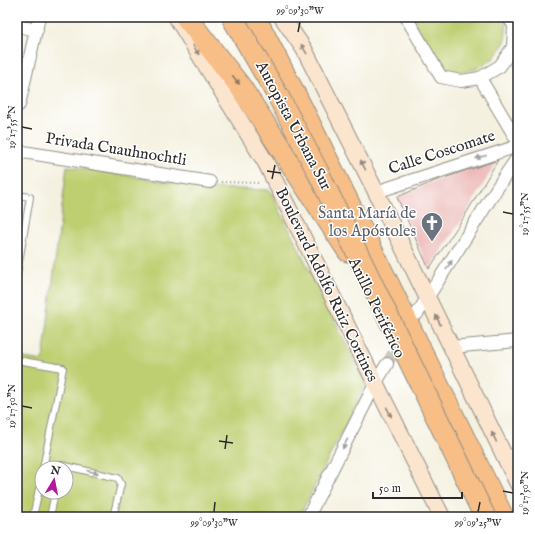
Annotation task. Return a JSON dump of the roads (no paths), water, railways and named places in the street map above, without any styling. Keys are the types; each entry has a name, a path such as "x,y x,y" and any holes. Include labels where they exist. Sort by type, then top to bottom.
{"highway":[{"path":"186,17 240,86 348,251"},
{"name":"Anillo Periférico","path":"223,17 231,27 281,106 348,251 478,517"},
{"name":"Autopista Urbana Sur","path":"232,17 278,96 318,172 485,517"},
{"name":"Autopista Urbana Sur","path":"245,17 254,30 328,172 498,517"},
{"name":"Anillo Periférico","path":"255,17 303,110 503,517"}],"main road":[{"name":"Boulevard Adolfo Ruiz Cortines","path":"176,17 266,163 442,517"},
{"path":"282,17 304,49 376,192 451,347 512,456 518,484"}],"street":[{"path":"19,105 39,17"},
{"path":"406,17 441,77 461,81 480,78 500,66 513,47 514,22"},
{"path":"17,26 37,30"},
{"path":"480,78 518,142"},
{"name":"Calle Coscomate","path":"376,192 518,146"},
{"name":"Privada Cuauhnochtli","path":"17,151 210,182"},
{"name":"Calle Coscomate","path":"417,314 518,157"},
{"path":"451,347 518,341"},
{"path":"308,517 387,364"}],"lane":[{"path":"17,195 30,197 17,274"},
{"path":"17,360 63,368 45,460"},
{"path":"74,468 118,478 120,484 113,517"},
{"path":"37,500 34,516 47,517"},
{"path":"50,517 53,500"}],"tunnel":[{"path":"387,364 402,339"}],"place":[{"name":"Santa María de los Apóstoles","path":"432,242"}]}
